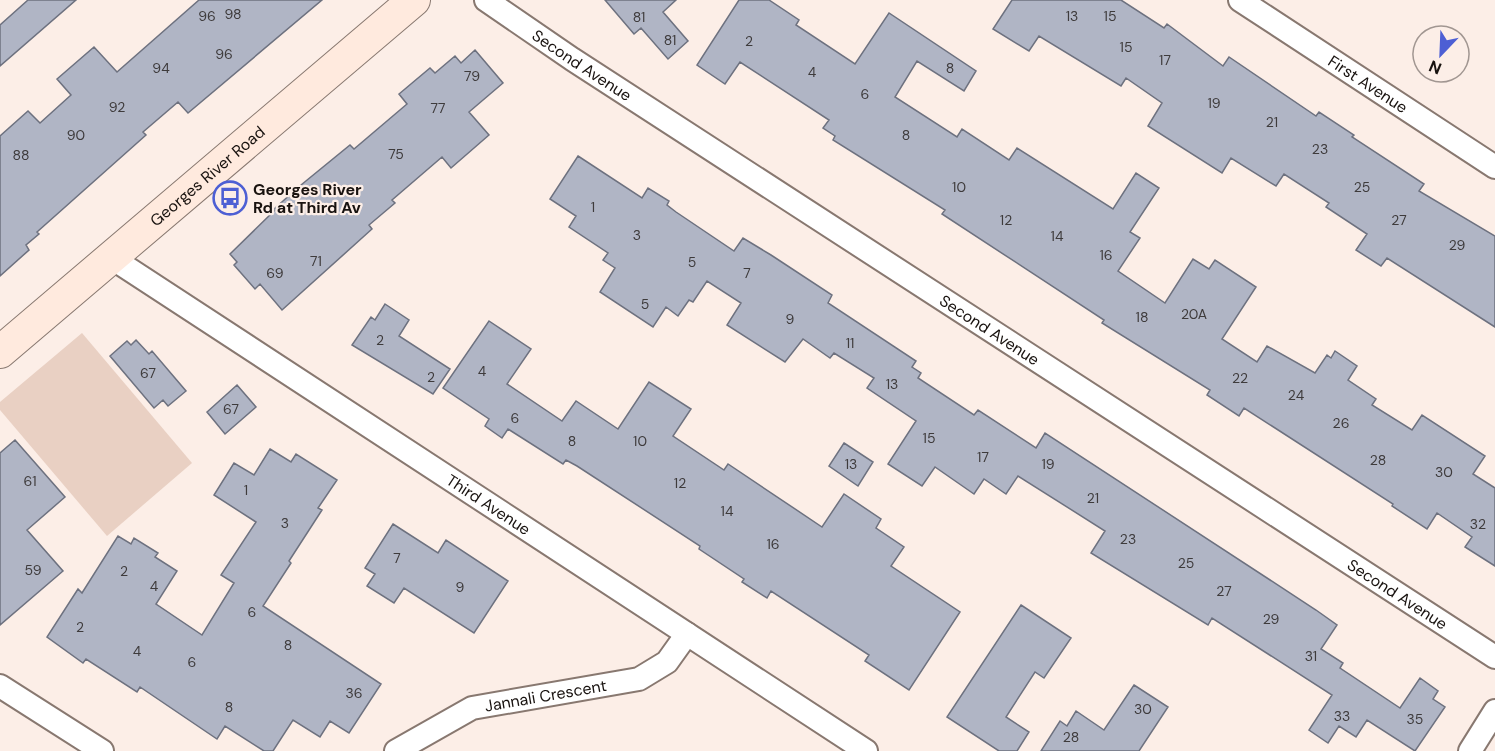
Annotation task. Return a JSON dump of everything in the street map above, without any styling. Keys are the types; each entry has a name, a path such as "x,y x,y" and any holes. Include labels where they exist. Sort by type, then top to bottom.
{"street":[{"name":"Georges River Road","path":"0,352 414,0"},
{"name":"Second Avenue","path":"486,0 572,59 1495,657"},
{"name":"First Avenue","path":"1240,0 1495,167"},
{"name":"Third Avenue","path":"112,258 866,751"},
{"name":"Jannali Crescent","path":"396,751 472,708 639,679 667,662 687,634"},
{"path":"0,686 102,751"},
{"path":"1470,751 1489,736 1495,711"}],"shaded area":[{"path":"82,333 192,463 107,536 0,410 0,402"}],"building":[{"path":"28,0 76,0 0,66 0,25"},
{"path":"199,0 322,0 188,113 178,102 143,132 146,135 37,232 39,234 26,245 29,250 0,276 0,136 28,111 40,123 71,95 57,79 94,47 117,72"},
{"path":"605,0 676,0 663,12 688,41 668,59 641,28 634,34"},
{"path":"739,0 769,0 799,20 796,25 855,64 889,13 976,71 964,91 917,61 895,97 957,137 962,129 1009,160 1017,148 1113,209 1136,173 1159,188 1130,232 1140,238 1118,271 1165,303 1193,259 1209,269 1215,260 1256,287 1222,339 1257,362 1267,346 1315,373 1327,355 1331,358 1335,351 1357,366 1348,380 1376,399 1372,405 1412,430 1422,415 1485,456 1473,474 1495,488 1495,566 1465,547 1472,537 1437,513 1427,529 1392,506 1393,504 1244,408 1239,416 1207,395 1210,390 1102,323 1104,320 942,214 945,210 833,140 835,136 823,128 829,120 740,62 725,84 697,65"},
{"path":"1012,0 1121,0 1164,28 1167,24 1223,66 1229,57 1316,116 1319,112 1354,135 1352,137 1424,184 1419,191 1495,236 1495,327 1387,258 1381,266 1356,250 1367,234 1326,207 1329,203 1284,174 1276,186 1231,158 1222,173 1148,126 1162,103 1126,78 1121,86 1039,36 1029,51 993,29"},
{"path":"475,50 503,83 469,112 489,135 451,168 442,157 392,200 395,203 369,225 372,229 282,310 260,284 255,289 234,265 237,262 230,254 301,185 350,145 354,149 407,104 399,94 430,68 435,73 455,56 461,63"},
{"path":"578,156 642,198 648,188 669,201 667,205 676,212 734,251 743,238 771,255 832,295 828,303 916,361 912,367 921,373 918,378 974,415 978,410 1036,448 1045,433 1316,610 1337,625 1321,649 1343,663 1340,668 1400,708 1420,678 1438,691 1433,699 1445,707 1415,751 1367,720 1356,737 1339,726 1328,743 1309,730 1332,695 1212,618 1208,625 1091,553 1105,531 1018,476 1006,494 984,479 974,494 935,467 922,486 888,464 916,421 867,388 874,378 834,353 830,358 803,339 785,362 727,325 741,303 707,281 693,302 689,300 678,316 666,307 653,327 600,292 615,268 603,260 608,253 569,227 576,216 550,199"},
{"path":"385,304 409,320 399,336 450,369 433,394 352,345 371,317 375,320"},
{"path":"489,321 531,349 507,384 562,421 576,401 618,429 649,382 691,409 673,436 724,470 728,464 822,527 844,494 881,519 876,528 904,547 891,566 960,612 909,690 865,661 869,655 771,591 767,598 742,582 744,579 699,549 700,546 577,466 566,460 563,464 508,429 502,438 485,426 489,419 443,388"},
{"path":"136,340 149,354 152,351 186,391 168,406 163,400 154,408 110,356 127,341 131,345"},
{"path":"237,385 256,407 225,434 207,412"},
{"path":"15,440 65,497 27,530 63,571 0,625 0,453"},
{"path":"844,443 873,462 858,486 829,466"},
{"path":"270,449 291,462 296,454 337,480 318,508 322,510 289,561 291,563 263,606 381,684 349,733 330,721 320,737 293,720 273,751 264,751 225,726 217,739 140,687 137,692 86,659 83,663 47,637 78,589 82,593 118,536 131,544 134,538 158,553 155,557 177,571 156,604 202,635 234,583 221,575 256,522 214,495 234,463 254,475"},
{"path":"393,524 438,553 446,540 508,581 474,633 404,588 394,603 367,586 375,574 365,568"},
{"path":"1021,605 1071,638 1044,678 1035,672 1006,717 1029,732 1017,751 999,751 947,717"},
{"path":"1134,685 1168,707 1139,751 1041,751 1060,721 1067,726 1076,711 1104,730"}],"place":[{"name":"Georges River Rd at Third Av","path":"230,198"}]}
